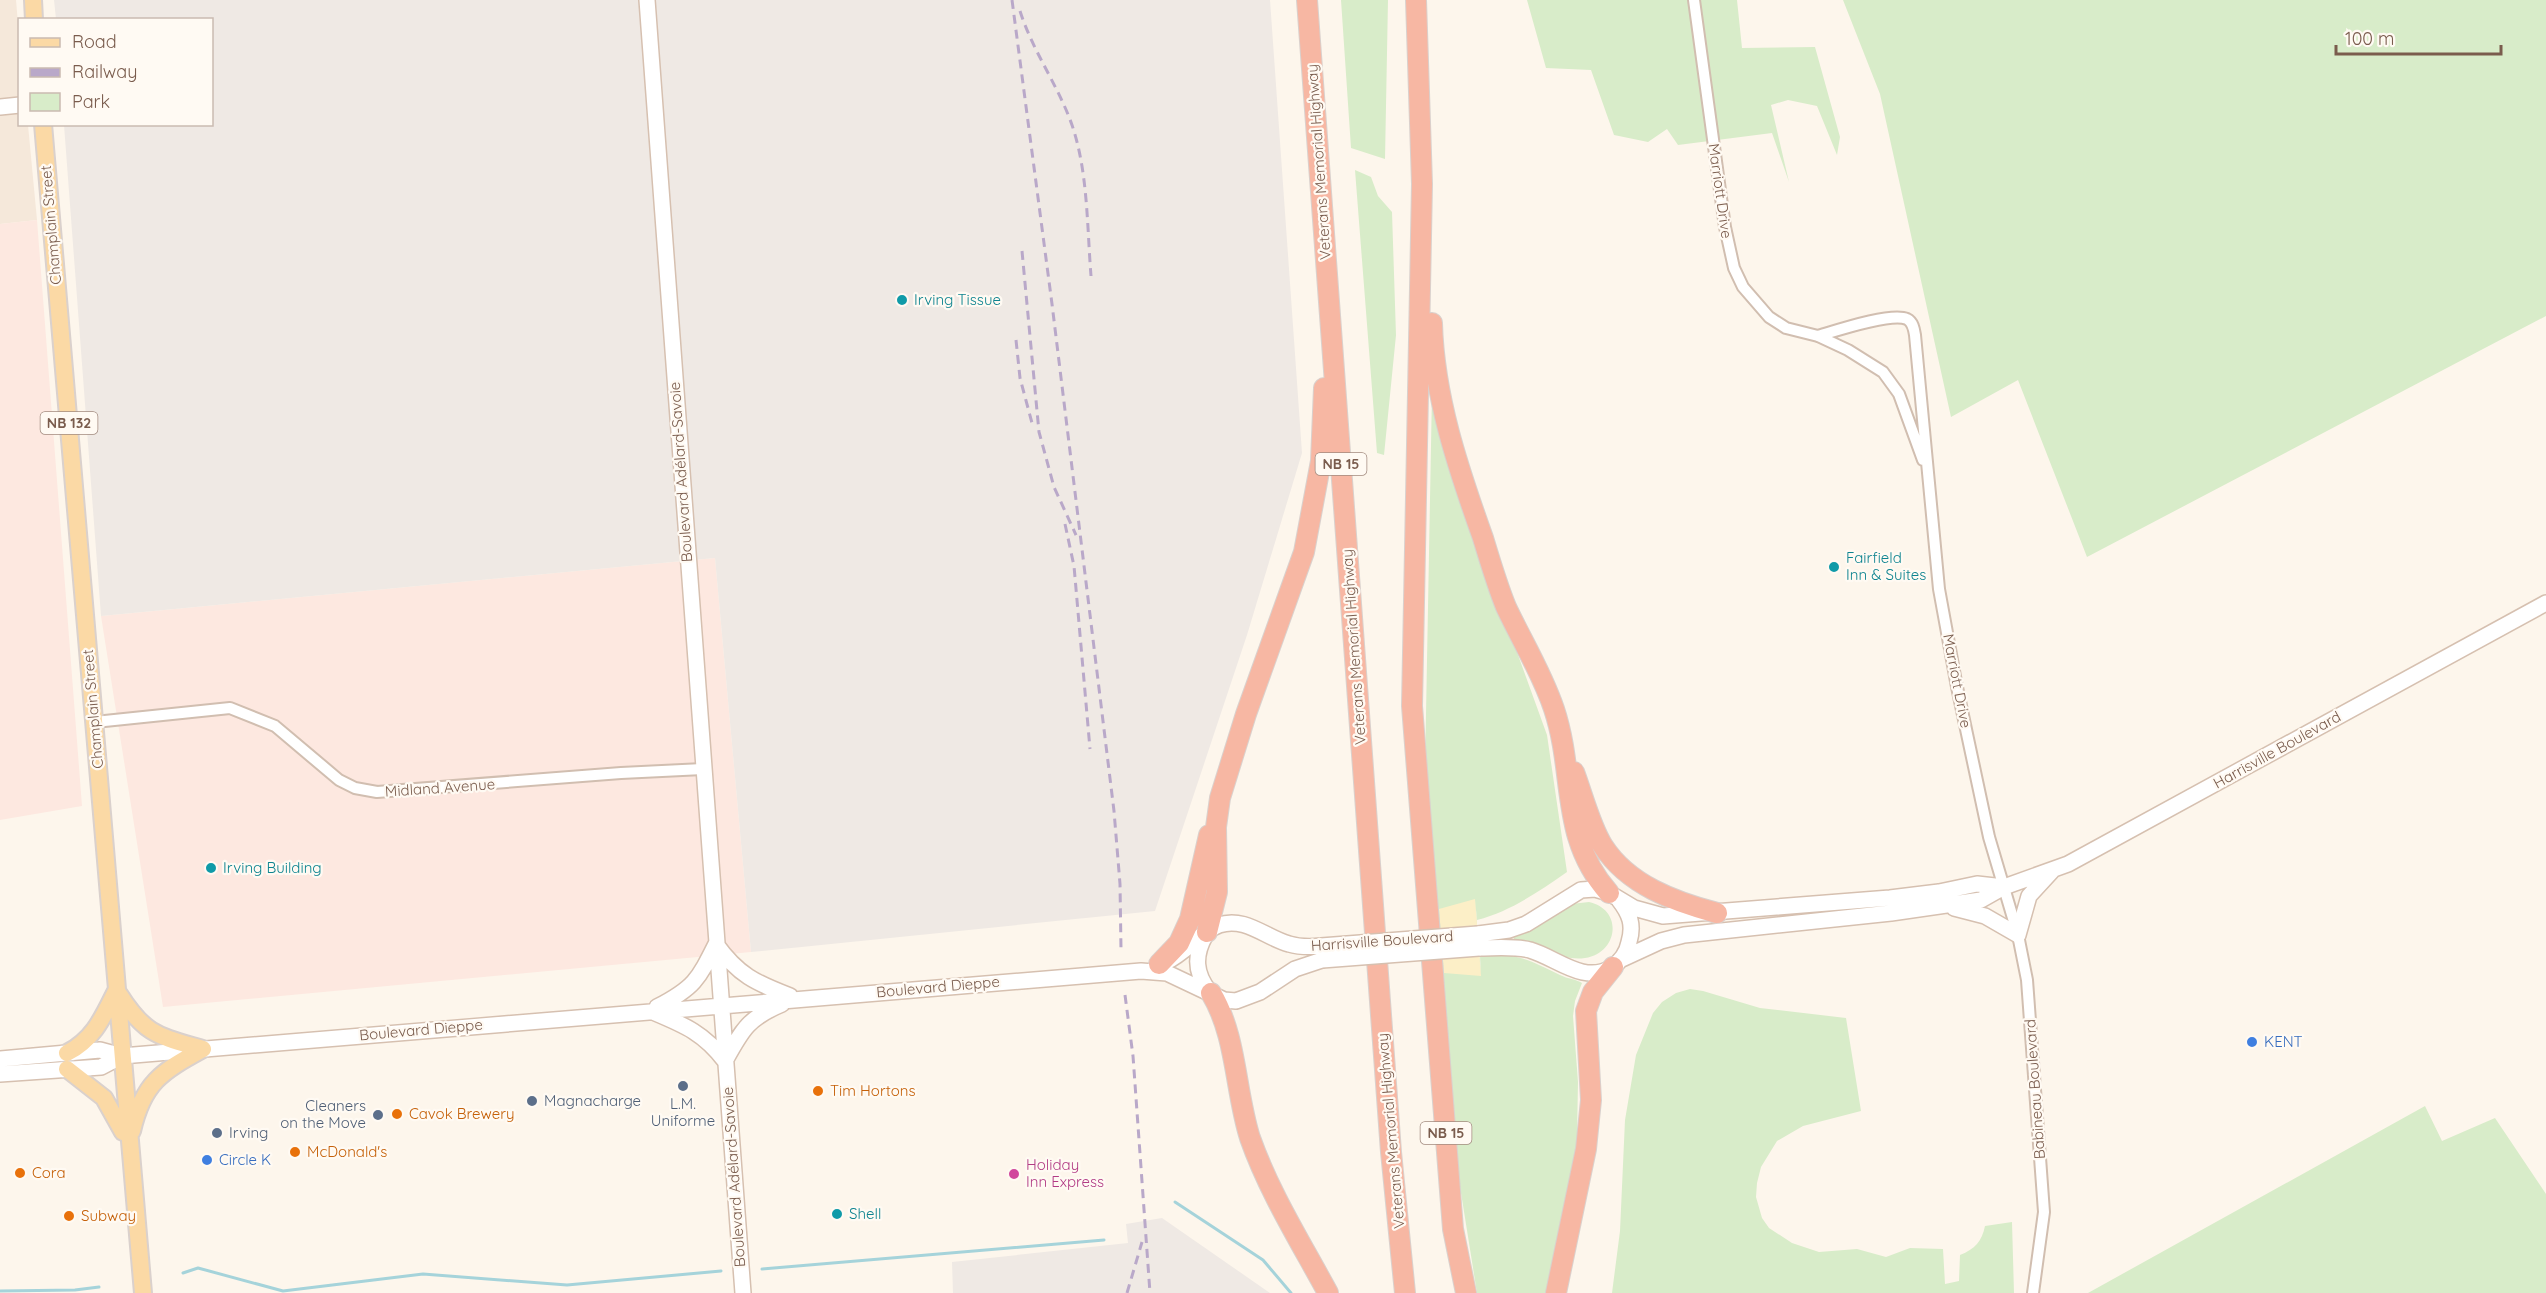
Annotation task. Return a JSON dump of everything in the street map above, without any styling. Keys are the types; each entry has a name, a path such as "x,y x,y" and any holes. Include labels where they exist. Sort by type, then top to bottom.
{"highway":[{"name":"Veterans Memorial Highway","path":"1307,0 1391,1152 1406,1293"},
{"name":"NB 15","path":"1416,0 1422,184 1412,706 1453,1229 1466,1293"},
{"path":"1150,967 1179,943 1190,919 1207,843 1246,714 1304,552 1318,481 1324,407 1319,161"},
{"path":"1422,184 1430,272 1432,334 1437,375 1453,453 1506,606 1537,665 1555,711 1562,741 1573,822 1579,845 1587,864 1614,896"},
{"path":"1562,741 1602,845 1621,868 1647,887 1689,906 1718,913"},
{"path":"1207,932 1217,892 1216,827 1220,798"},
{"path":"1556,1293 1587,1140 1591,1100 1586,1011 1593,992 1617,963"},
{"path":"1211,993 1223,1020 1251,1138 1287,1219 1328,1293"}],"main road":[{"path":"33,0 34,18"},
{"name":"Boulevard Adélard-Savoie","path":"646,0 716,944 728,1004 725,1060 743,1293"},
{"path":"0,107 18,105"},
{"name":"Champlain Street","path":"43,126 95,722 128,1144 143,1293"},
{"name":"Harrisville Boulevard","path":"1207,932 1231,923 1258,929 1288,944 1322,953 1479,941 1542,954 1577,972 1589,974 1601,972 1661,941 1684,935 1942,907 1981,900 2004,887 2068,864 2546,603"},
{"path":"1942,907 1966,910 1984,916 2018,935 2030,896 2054,869"},
{"name":"Harrisville Boulevard","path":"1479,941 1526,924 1581,890 1595,889 1650,914 1663,916 1939,892 1977,884 2004,887"},
{"path":"1614,896 1626,909 1632,923 1628,946 1617,963"},
{"path":"1150,967 1178,957 1207,932"},
{"path":"1207,932 1197,959 1198,972 1211,993"},
{"path":"650,1011 689,988 698,979 716,944 741,974 762,986 795,999"},
{"name":"Harrisville Boulevard","path":"1150,967 1224,1000 1247,998 1322,953"},
{"name":"Boulevard Dieppe","path":"0,1059 67,1061 101,1067 122,1056 1150,967"},
{"path":"128,1144 115,1114 104,1098 67,1061 94,1033 117,990 136,1019 146,1028 160,1036 203,1049"},
{"path":"650,1011 696,1031 709,1041 725,1060 749,1022 761,1013 795,999"},
{"path":"128,1144 139,1106 150,1085 170,1067 203,1049"},
{"name":"Boulevard Dieppe","path":"0,1074 67,1061"}],"street":[{"name":"Marriott Drive","path":"1694,0 1725,227 1734,268 1743,287 1769,317 1786,328 1818,336 1848,350 1883,372 1899,394 1928,471"},
{"name":"Marriott Drive","path":"1818,336 1886,318 1908,319 1913,325 1939,589 1989,837 2004,887"},
{"name":"Midland Avenue","path":"95,722 230,708 275,726 339,780 355,788 377,792 703,769"},
{"name":"Babineau Boulevard","path":"2004,887 2018,935 2027,980 2044,1212 2033,1293"}],"shaded area":[{"path":"0,0 16,0 18,126 28,126 37,220 0,224"},
{"path":"54,0 1270,0 1302,453 1247,635 1155,911 751,952 715,558 101,616 64,126 213,126 213,18 56,18"},
{"path":"37,220 82,806 0,820 0,224"},
{"path":"715,558 751,952 163,1007 101,616"},
{"path":"1162,1218 1270,1293 953,1293 952,1262 1128,1243 1126,1224"}],"green space":[{"path":"1341,0 1388,0 1385,159 1351,148"},
{"path":"1527,0 1737,0 1742,48 1815,47 1840,137 1837,155 1817,106 1788,100 1771,105 1789,182 1772,133 1678,145 1667,129 1648,142 1614,135 1591,70 1546,68"},
{"path":"1843,0 2546,0 2546,316 2087,557 2018,380 1951,417 1880,94"},
{"path":"1355,170 1371,177 1378,196 1392,212 1396,335 1384,455 1377,453"},
{"path":"1432,392 1506,622 1547,735 1567,872 1513,906 1477,920 1475,900 1481,976 1480,956 1504,955 1522,958 1582,983 1575,1001 1573,1016 1578,1082 1574,1170 1552,1293 1477,1293 1458,1174 1425,768"},
{"path":"1589,902 1600,906 1608,913 1612,922 1610,940 1596,954 1585,958 1567,957 1514,940 1514,935 1571,904"},
{"path":"1690,989 1760,1008 1846,1018 1861,1111 1803,1126 1777,1141 1761,1167 1757,1183 1756,1197 1762,1218 1769,1228 1792,1243 1819,1252 1857,1249 1886,1257 1910,1248 1943,1249 1945,1284 1959,1281 1960,1255 1977,1244 1985,1226 2012,1222 2014,1293 1612,1293 1620,1231 1625,1120 1636,1055 1653,1013 1662,1002 1676,993"},
{"path":"2425,1106 2442,1141 2495,1118 2546,1194 2546,1293 2088,1293"}],"sand":[{"path":"1475,899 1481,976 1444,973 1439,909"}],"waterway":[{"path":"1175,1202 1263,1260 1291,1293"},
{"path":"762,1269 1104,1240"},
{"path":"183,1273 198,1268 283,1291 423,1274 567,1285 721,1271"},
{"path":"0,1291 75,1290 99,1287"}],"railway":[{"path":"1012,0 1114,811 1120,884 1121,949"},
{"path":"1020,11 1025,26 1060,96 1077,143 1086,199 1091,276"},
{"path":"1022,251 1039,432 1054,487 1076,535"},
{"path":"1016,340 1020,378 1032,423"},
{"path":"1065,524 1074,566 1090,749"},
{"path":"1125,995 1133,1056 1150,1293"},
{"path":"1127,1293 1142,1242"}],"place":[{"name":"Irving Tissue","path":"902,300"},
{"name":"Fairfield Inn & Suites","path":"1834,567"},
{"name":"Irving Building","path":"211,868"},
{"name":"KENT","path":"2252,1042"},
{"name":"L.M. Uniforme","path":"683,1086"},
{"name":"Tim Hortons","path":"818,1091"},
{"name":"Magnacharge","path":"532,1101"},
{"name":"Cavok Brewery","path":"397,1114"},
{"name":"Cleaners on the Move","path":"378,1115"},
{"name":"Irving","path":"217,1133"},
{"name":"McDonald's","path":"295,1152"},
{"name":"Circle K","path":"207,1160"},
{"name":"Cora","path":"20,1173"},
{"name":"Holiday Inn Express","path":"1014,1174"},
{"name":"Shell","path":"837,1214"},
{"name":"Subway","path":"69,1216"}]}
